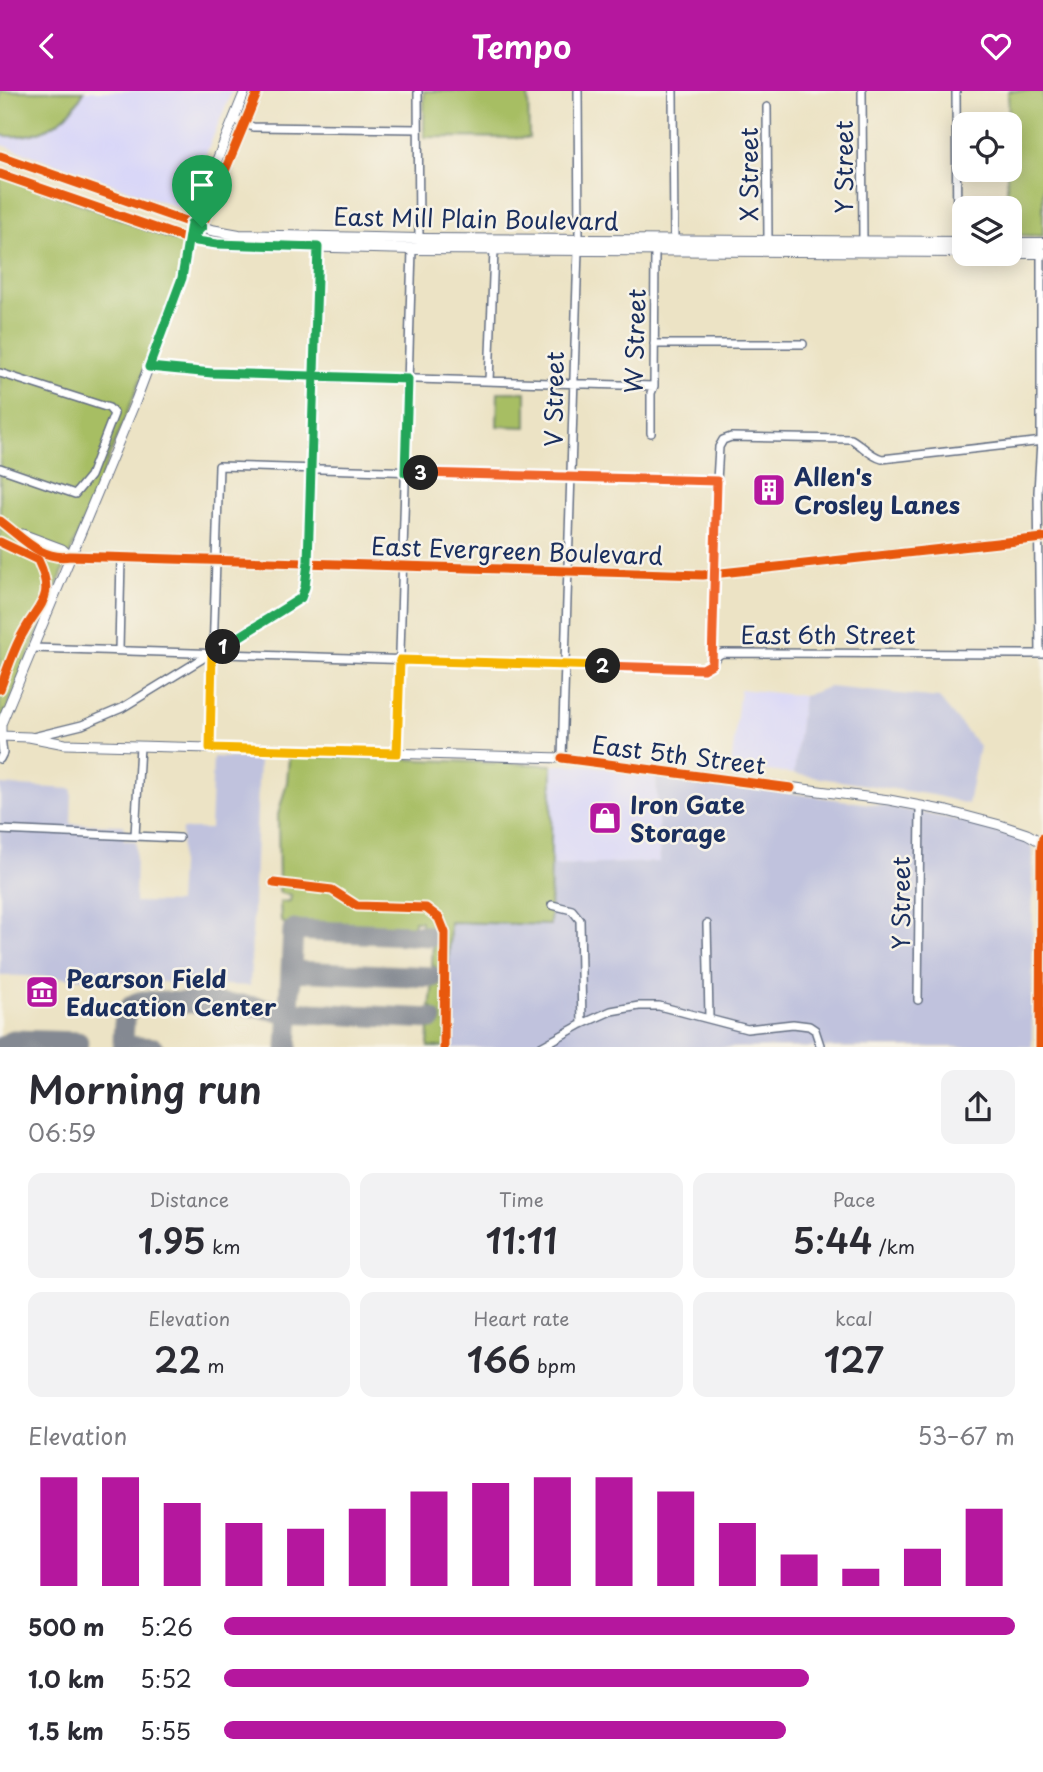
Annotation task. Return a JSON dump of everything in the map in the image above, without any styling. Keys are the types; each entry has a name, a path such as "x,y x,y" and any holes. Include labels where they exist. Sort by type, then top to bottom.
{"main road":[{"name":"East Mill Plain Boulevard","path":"0,156 197,225 239,235 578,245 655,251 952,252"},
{"name":"East Mill Plain Boulevard","path":"0,174 190,240 217,244 494,250 674,241 952,242"},
{"path":"1022,246 1042,250"},
{"path":"1022,252 1042,250"},
{"path":"1040,1047 1042,841"}],"street":[{"path":"197,225 245,91"},
{"path":"0,759 3,753 0,725 149,367 182,278 190,240 258,91"},
{"path":"418,91 419,239"},
{"name":"V Street","path":"562,758 578,245 578,91"},
{"path":"673,91 674,241"},
{"name":"Y Street","path":"862,91 863,242"},
{"path":"956,91 959,196"},
{"name":"X Street","path":"767,107 768,241"},
{"path":"233,119 253,127 418,129"},
{"path":"29,737 82,725 122,708 301,598 308,562 318,247"},
{"path":"397,753 412,249"},
{"path":"489,381 494,250"},
{"path":"1041,654 1042,250"},
{"name":"W Street","path":"651,433 655,251"},
{"path":"654,344 803,344"},
{"path":"149,367 212,373 654,386"},
{"path":"0,373 113,410 113,419 90,476 75,493 0,468"},
{"path":"712,664 717,481 719,447 723,440 731,437 851,439 862,444 874,457 882,459 1042,441"},
{"path":"210,748 219,466 717,481"},
{"name":"East Evergreen Boulevard","path":"0,521 35,549 58,558 70,556 308,562 687,575 1041,538"},
{"path":"119,650 121,558"},
{"name":"East 6th Street","path":"33,648 703,669 712,664 716,655 723,653 1041,654"},
{"name":"East 5th Street","path":"0,737 29,737 62,744 562,758 845,794 1000,825 1042,841"},
{"path":"135,836 140,746"},
{"name":"Y Street","path":"918,1000 920,807"},
{"path":"0,830 179,838"},
{"path":"552,905 572,910 580,920 582,1024"},
{"path":"707,924 709,1017"},
{"path":"541,1047 611,1011 639,1006 659,1006 747,1029 809,1025 815,1030 821,1045"}],"shaded area":[{"path":"0,91 232,91 183,209 0,144"},
{"path":"829,687 939,698 979,746 968,804 933,795 794,774 803,696"},
{"name":"Iron Gate Storage","path":"740,689 803,696 794,774 731,767"},
{"path":"213,757 259,759 250,986 0,975 0,785 72,789 71,824 124,825 124,840 136,841 135,902 178,903 182,829 210,829"},
{"name":"Iron Gate Storage","path":"552,765 587,765 656,775 660,862 551,866"},
{"path":"656,775 885,806 968,822 1027,842 1033,849 1032,1047 446,1047 449,922 550,925 551,866 660,862"}],"green space":[{"path":"0,91 84,91 60,121 38,132 13,136 0,135"},
{"path":"424,91 528,91 529,138 424,137"},
{"path":"1008,91 1043,91 1043,236 1022,235 1022,196 1007,196 1007,182 1022,182 1022,112 1009,112"},
{"path":"0,174 183,242 188,254 182,278 0,726"},
{"path":"498,392 526,392 526,427 497,426"},
{"path":"294,755 552,765 550,925 450,922 446,1047 428,1047 429,1029 432,1028 433,1008 430,1007 435,967 432,965 433,933 421,931 421,921 414,921 413,931 288,926 281,921 280,902 290,901 291,895 280,893 279,889 278,815 287,782 289,758"}],"taxiway":[{"path":"287,1047 293,930 432,936"},
{"path":"291,971 433,977"},
{"path":"123,1047 127,1013 130,1007 143,1001 432,1019"},
{"path":"2,1047 13,1040 78,1042 77,1047"},
{"path":"123,1046 138,1047"}],"cycle path":[{"path":"195,235 205,219 258,91"},
{"path":"0,156 202,227"},
{"path":"0,174 190,240"},
{"path":"0,521 32,546 60,557 703,575 1043,538"},
{"path":"0,542 38,560 46,583 44,599 16,646 0,689"},
{"path":"562,758 791,788"},
{"path":"1040,1047 1043,838"},
{"path":"274,883 332,890 357,906 426,908 439,918 445,933 444,1047"}],"place":[{"name":"Allen's Crosley Lanes","path":"769,490"},
{"name":"Iron Gate Storage","path":"605,818"},
{"name":"Pearson Field Education Center","path":"42,992"}],"route":[{"path":"202,227 190,240 217,244 318,247 315,376 312,459 305,587 301,598 212,654 210,748 397,753 400,660 703,669 710,667 717,481 405,473 408,379 315,376 212,373 149,367 182,278 191,223 202,227"}]}
